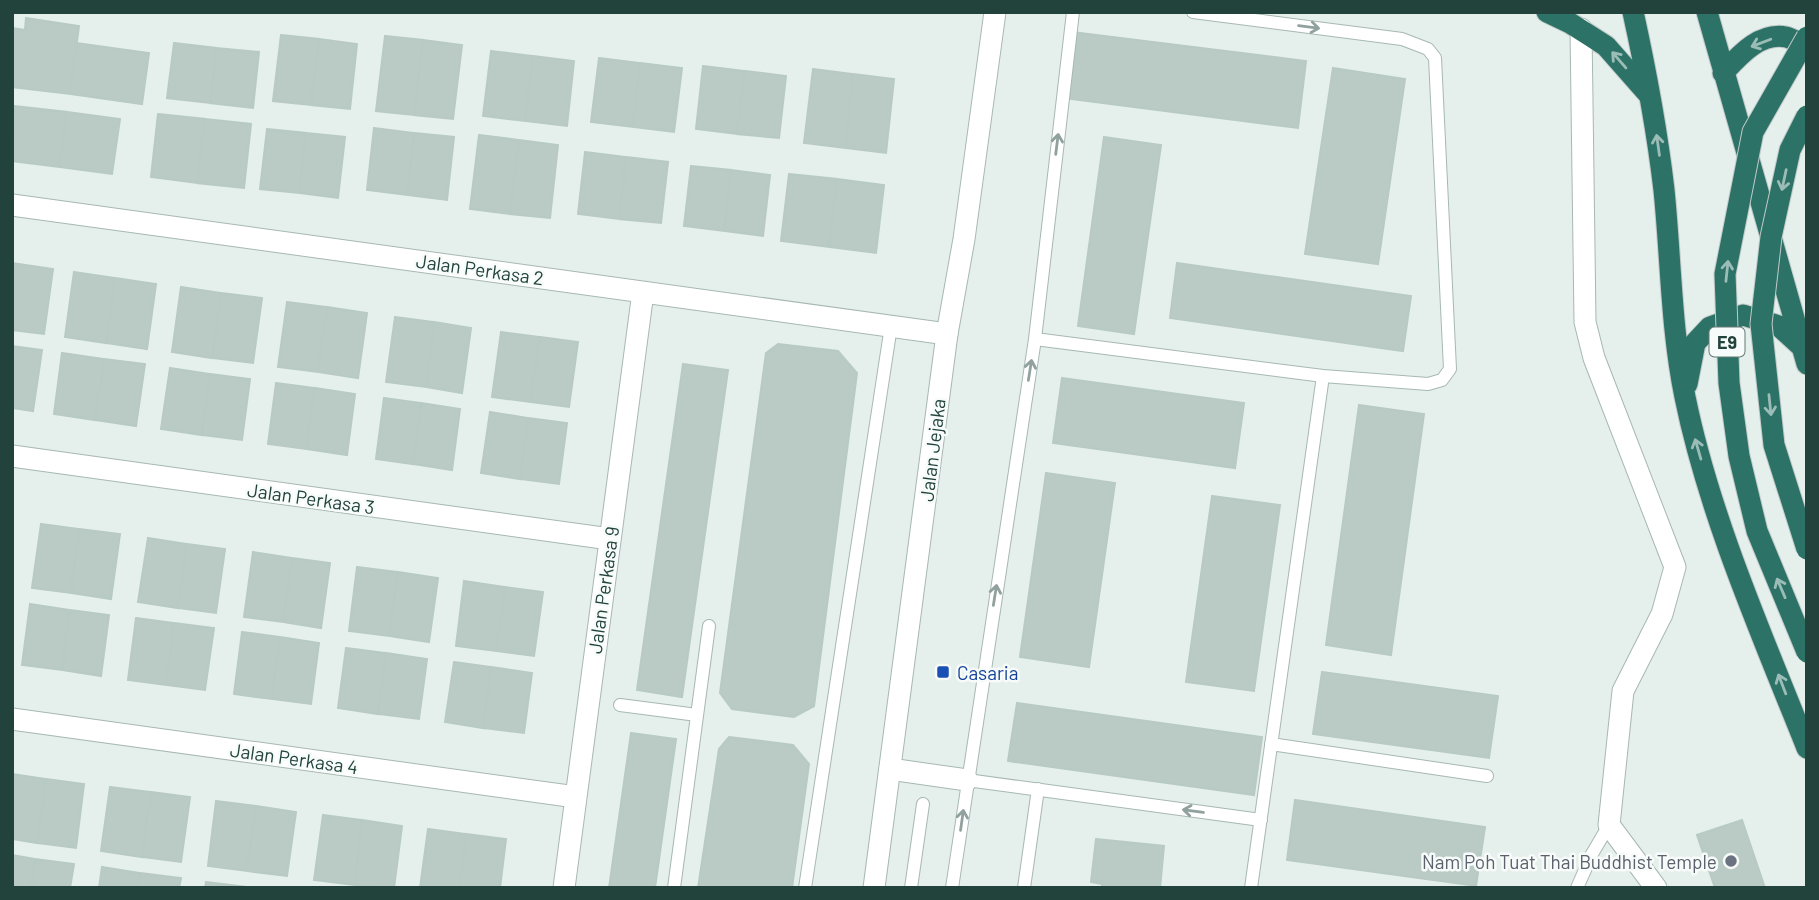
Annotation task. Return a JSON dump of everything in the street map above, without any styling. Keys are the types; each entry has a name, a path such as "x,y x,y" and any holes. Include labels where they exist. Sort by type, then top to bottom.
{"highway":[{"path":"1546,12 1581,29 1606,46 1651,98"},
{"path":"1633,12 1651,98 1664,192 1677,349 1685,396 1697,446 1726,537 1807,748"},
{"path":"1707,12 1804,356"},
{"path":"1723,73 1744,51 1762,40 1784,37 1807,47"},
{"name":"E9","path":"1807,37 1753,132 1725,274 1729,383 1739,456 1757,531 1807,652"},
{"name":"E9","path":"1807,116 1790,150 1771,237 1761,324 1774,445 1807,548"},
{"path":"1685,396 1695,343 1710,327 1743,315 1779,326 1804,356"}],"street":[{"name":"Jalan Jejaka","path":"874,888 947,334 964,239 995,12"},
{"path":"1581,29 1586,322 1594,358 1675,568 1662,614 1623,691 1609,825 1656,888"},
{"name":"Jalan Perkasa 2","path":"12,205 947,334"},
{"name":"Jalan Perkasa 9","path":"564,888 643,292"},
{"name":"Jalan Perkasa 3","path":"12,456 610,539"},
{"name":"Jalan Perkasa 4","path":"12,719 576,797"},
{"path":"890,769 967,780"}],"lane":[{"path":"953,888 967,780 1035,339 1073,12"},
{"path":"1035,339 1323,376 1428,384 1441,380 1450,369 1434,58 1428,49 1402,39 1193,12"},
{"path":"805,888 891,326"},
{"path":"1251,888 1323,376"},
{"path":"674,888 709,626"},
{"path":"620,705 697,715"},
{"path":"1271,744 1487,776"},
{"path":"967,780 1261,820"},
{"path":"1024,888 1038,789"},
{"path":"911,888 923,804"},
{"path":"1577,888 1609,825"}],"building":[{"path":"26,18 79,26 70,94 12,87 12,28 25,30"},
{"path":"1072,32 1306,61 1298,128 1063,98"},
{"path":"281,35 319,39 311,105 273,101"},
{"path":"385,36 423,40 414,115 376,111"},
{"path":"319,39 357,44 350,109 311,105"},
{"path":"423,40 462,45 453,119 414,115"},
{"path":"76,43 149,53 142,104 70,94"},
{"path":"174,43 216,48 210,103 167,98"},
{"path":"216,48 259,52 253,108 210,103"},
{"path":"491,51 533,56 525,121 483,116"},
{"path":"533,56 574,61 567,126 525,121"},
{"path":"599,58 640,63 633,127 591,122"},
{"path":"640,63 682,68 674,132 633,127"},
{"path":"703,66 745,71 737,134 696,129"},
{"path":"1333,68 1405,79 1378,264 1305,254"},
{"path":"813,69 853,74 845,148 804,143"},
{"path":"745,71 786,76 779,138 737,134"},
{"path":"853,74 894,79 886,153 845,148"},
{"path":"14,106 67,112 59,167 12,161"},
{"path":"67,112 120,119 112,174 59,167"},
{"path":"158,114 205,119 197,183 151,177"},
{"path":"205,119 251,124 244,188 197,183"},
{"path":"374,128 414,133 407,195 367,190"},
{"path":"267,129 306,133 299,193 260,189"},
{"path":"306,133 345,137 338,198 299,193"},
{"path":"414,133 454,137 447,200 407,195"},
{"path":"479,135 519,140 510,214 470,209"},
{"path":"1104,137 1161,145 1134,334 1078,326"},
{"path":"519,140 558,145 550,218 510,214"},
{"path":"585,152 626,157 619,219 578,214"},
{"path":"626,157 668,162 661,223 619,219"},
{"path":"691,166 731,170 724,231 684,226"},
{"path":"731,170 770,175 763,236 724,231"},
{"path":"789,174 837,179 829,247 781,241"},
{"path":"837,179 884,185 876,253 829,247"},
{"path":"12,263 53,269 44,334 12,330"},
{"path":"1177,263 1411,296 1403,351 1170,318"},
{"path":"74,272 115,278 106,343 65,337"},
{"path":"115,278 156,284 147,349 106,343"},
{"path":"181,287 221,293 212,358 172,352"},
{"path":"221,293 262,298 253,363 212,358"},
{"path":"287,302 327,307 318,372 278,367"},
{"path":"327,307 367,313 358,378 318,372"},
{"path":"395,317 434,322 426,387 386,382"},
{"path":"434,322 471,328 462,393 426,387"},
{"path":"501,332 540,337 530,402 492,397"},
{"path":"540,337 578,342 569,407 530,402"},
{"path":"778,344 838,351 857,373 814,706 794,717 732,709 720,693 766,353"},
{"path":"12,346 42,350 33,411 12,408"},
{"path":"62,353 104,359 95,420 54,414"},
{"path":"104,359 145,364 136,426 95,420"},
{"path":"683,364 728,370 682,697 637,690"},
{"path":"170,368 210,374 202,435 161,429"},
{"path":"210,374 250,379 242,440 202,435"},
{"path":"1062,378 1244,403 1235,468 1053,443"},
{"path":"276,383 315,388 306,449 268,444"},
{"path":"315,388 355,394 347,455 306,449"},
{"path":"384,398 421,403 413,464 376,459"},
{"path":"421,403 460,409 452,470 413,464"},
{"path":"1359,405 1424,414 1391,655 1326,645"},
{"path":"490,412 528,418 520,479 481,473"},
{"path":"528,418 567,423 559,484 520,479"},
{"path":"1046,473 1115,483 1089,667 1020,657"},
{"path":"1212,496 1280,505 1254,691 1186,682"},
{"path":"41,524 79,529 71,593 32,588"},
{"path":"79,529 120,534 111,599 71,593"},
{"path":"148,538 187,544 178,608 138,602"},
{"path":"187,544 225,549 216,613 178,608"},
{"path":"253,552 292,558 283,622 244,617"},
{"path":"292,558 330,563 321,628 283,622"},
{"path":"357,567 398,572 389,636 349,631"},
{"path":"398,572 438,578 429,642 389,636"},
{"path":"464,581 505,587 496,651 456,646"},
{"path":"505,587 543,592 534,656 496,651"},
{"path":"30,604 70,610 62,670 22,665"},
{"path":"70,610 109,615 101,676 62,670"},
{"path":"136,618 174,623 166,685 128,680"},
{"path":"174,623 214,628 205,690 166,685"},
{"path":"242,632 280,637 272,699 234,694"},
{"path":"280,637 319,643 311,704 272,699"},
{"path":"346,648 386,653 378,714 338,708"},
{"path":"386,653 427,659 419,719 378,714"},
{"path":"454,662 491,667 483,728 445,722"},
{"path":"491,667 532,673 524,733 483,728"},
{"path":"1322,672 1498,696 1489,758 1313,734"},
{"path":"1017,703 1262,737 1254,795 1008,761"},
{"path":"631,733 676,739 655,888 609,888"},
{"path":"729,737 793,745 809,764 792,888 698,888 719,749"},
{"path":"12,774 46,779 37,843 12,839"},
{"path":"46,779 84,784 76,848 37,843"},
{"path":"110,787 151,792 142,857 101,851"},
{"path":"151,792 190,797 181,862 142,857"},
{"path":"1295,800 1485,827 1476,886 1287,860"},
{"path":"216,801 256,806 247,871 208,866"},
{"path":"256,806 296,812 287,876 247,871"},
{"path":"323,815 362,820 354,885 314,880"},
{"path":"362,820 402,826 394,888 354,885"},
{"name":"Nam Poh Tuat Thai Buddhist Temple","path":"1742,820 1765,888 1715,888 1697,835"},
{"path":"428,829 466,834 459,888 420,888"},
{"path":"466,834 506,839 500,888 459,888"},
{"path":"1096,839 1164,846 1160,888 1102,888 1102,884 1091,882"},
{"path":"12,855 35,859 31,888 12,888"},
{"path":"35,859 74,864 70,888 31,888"},
{"path":"102,867 140,873 138,888 99,888"},
{"path":"140,873 181,878 179,888 138,888"},
{"path":"206,882 246,887 246,888 205,888"}],"place":[{"name":"Casaria","path":"943,672"},
{"name":"Nam Poh Tuat Thai Buddhist Temple","path":"1731,861"}]}
